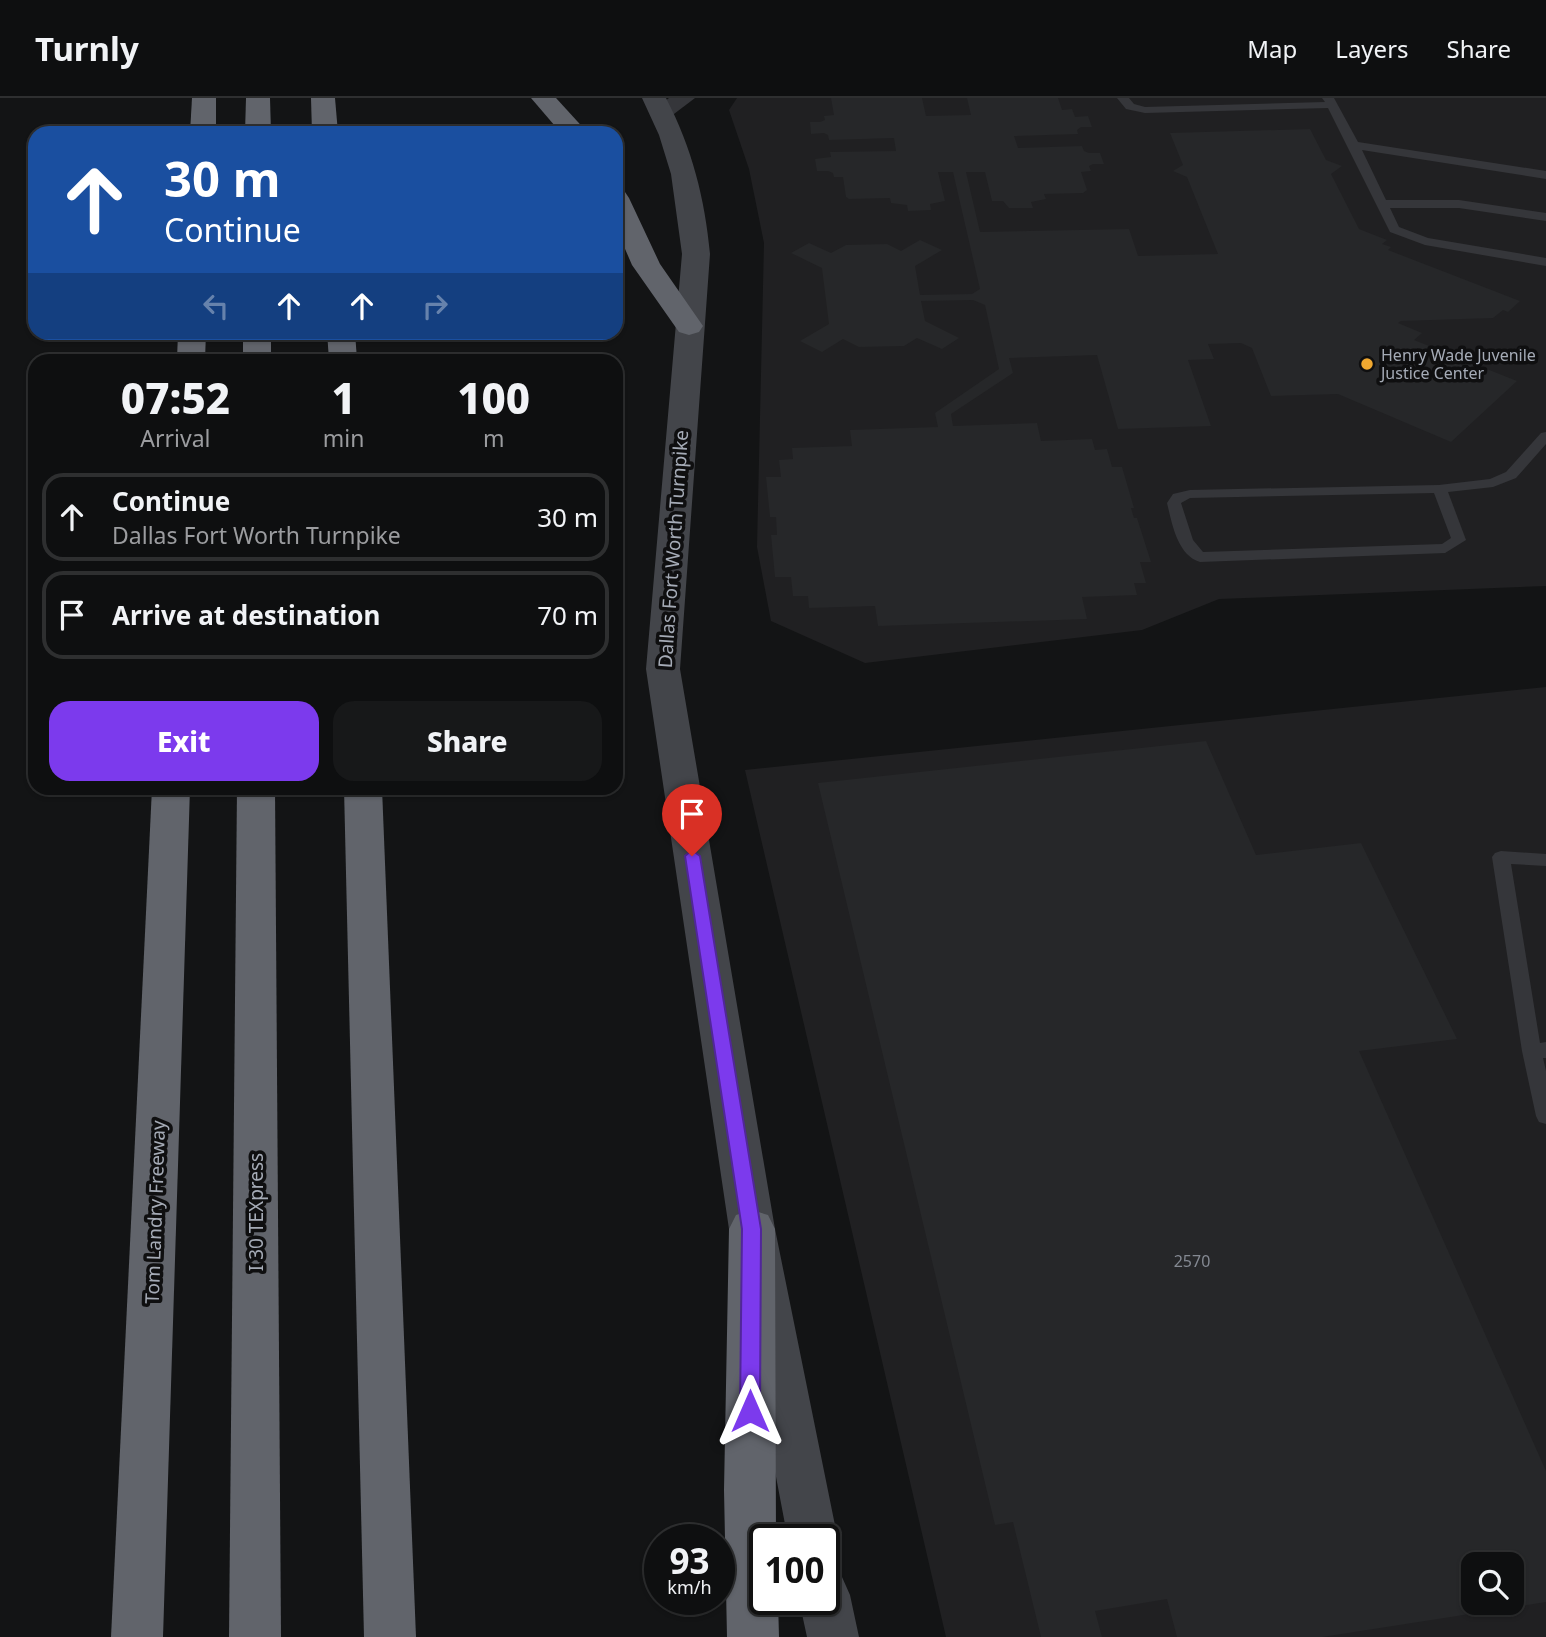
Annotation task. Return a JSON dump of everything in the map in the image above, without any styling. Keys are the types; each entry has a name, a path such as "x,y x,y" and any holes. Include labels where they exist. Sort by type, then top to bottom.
{"highway":[{"path":"203,126 204,98"},
{"path":"258,98 258,126"},
{"path":"323,98 325,126"},
{"path":"543,98 569,126"},
{"path":"623,214 646,265 689,326"},
{"name":"Tom Landry Freeway","path":"137,1637 172,795"},
{"name":"I 30 TEXpress","path":"255,1637 256,795"},
{"path":"363,795 390,1637"},
{"path":"752,1229 749,1490 753,1637"}],"main road":[{"name":"Dallas Fort Worth Turnpike","path":"666,103 693,214 696,254 663,669 752,1229 810,1524"},
{"path":"828,1615 832,1637"}],"lane":[{"path":"1123,98 1130,107 1144,110 1330,102 1394,229 1425,241 1546,262"},
{"path":"1354,145 1546,175"},
{"path":"1382,204 1460,204 1546,216"},
{"path":"1440,489 1460,540 1445,548 1200,557 1192,552 1183,538 1174,503 1178,497 1190,494 1440,489 1493,483 1511,475 1546,436"},
{"path":"1546,860 1502,857 1539,1051 1546,1116"}],"shaded area":[{"path":"737,98 1546,98 1546,586 1219,599 1142,630 865,663 771,621 757,547 764,243 749,169 729,110"},
{"path":"1546,687 1546,1637 946,1637 745,770"}],"building":[{"name":"Henry Wade Juvenile Justice Center","path":"831,98 922,98 926,116 971,115 967,98 1058,98 1062,110 1072,109 1075,117 1088,116 1092,127 1081,127 1077,130 1078,134 1014,136 1018,148 1082,146 1084,151 1089,153 1100,153 1104,164 1093,164 1089,166 1091,171 1081,172 1087,190 1083,193 1044,194 1046,199 1031,202 1033,208 1009,208 1003,201 992,201 985,172 966,172 980,232 1129,229 1138,256 1218,254 1187,177 1173,171 1183,165 1170,133 1310,129 1326,160 1342,166 1331,174 1359,229 1387,240 1382,244 1391,247 1388,250 1520,301 1508,312 1503,310 1493,318 1398,323 1422,333 1414,340 1517,381 1451,442 1338,394 1271,396 1252,348 1241,343 1208,344 1214,359 1188,360 1211,426 1118,429 1097,355 1009,358 1013,373 951,414 953,426 1037,423 1041,441 1092,439 1095,450 1107,449 1112,467 1122,467 1134,508 1131,508 1134,518 1137,518 1151,562 1140,562 1146,583 1134,583 1137,595 1082,597 1087,619 878,626 875,606 809,608 808,596 793,596 791,577 775,577 771,535 777,535 776,517 770,517 766,477 781,477 779,460 793,459 792,448 852,446 850,430 938,427 935,413 999,369 985,305 973,300 921,301 925,321 959,338 942,349 917,338 904,346 859,347 843,339 822,352 800,341 829,324 822,268 791,253 809,243 831,253 846,245 887,244 901,251 920,240 942,250 915,266 920,295 972,294 980,289 953,172 938,172 945,201 930,204 931,210 908,211 907,205 891,203 890,198 849,199 846,197 843,177 834,177 833,173 828,171 817,171 815,159 831,157 830,152 896,151 894,138 829,140 824,133 811,134 810,122 820,122 825,120 824,116 834,115"},
{"path":"1206,741 1256,855 1361,843 1457,1039 1359,1051 1546,1471 1546,1602 1524,1605 1524,1552 1461,1552 1463,1615 1322,1637 1177,1637 1167,1599 1095,1611 1102,1637 1041,1637 1013,1522 995,1525 818,783"}],"place":[{"name":"Henry Wade Juvenile Justice Center","path":"1367,364"}],"route":[{"path":"692,856 752,1229 750,1411"}]}
